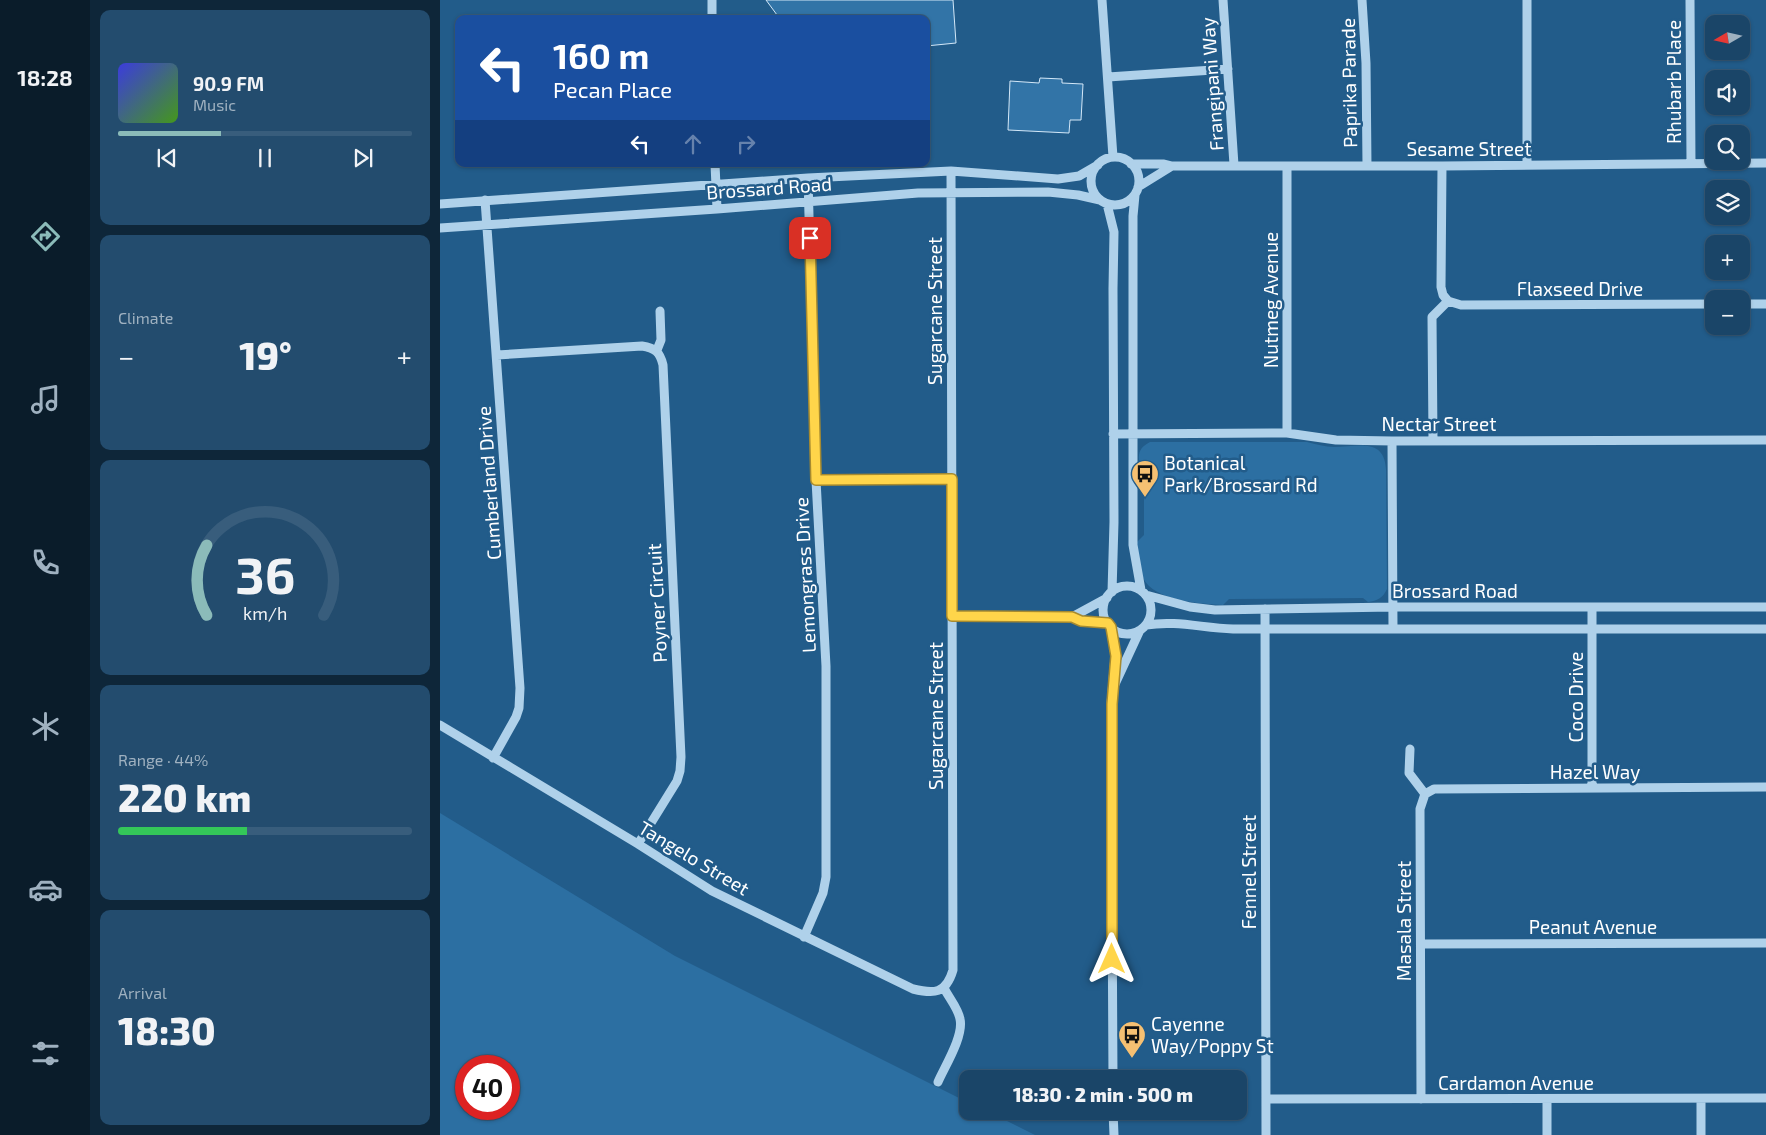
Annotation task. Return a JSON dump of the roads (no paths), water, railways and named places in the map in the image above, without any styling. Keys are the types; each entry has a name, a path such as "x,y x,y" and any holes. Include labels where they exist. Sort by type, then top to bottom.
{"street":[{"path":"712,0 712,15"},
{"path":"1102,0 1113,157"},
{"name":"Frangipani Way","path":"1223,0 1234,165"},
{"name":"Paprika Parade","path":"1362,0 1366,63 1366,166"},
{"path":"1527,0 1527,166"},
{"name":"Rhubarb Place","path":"1690,0 1691,163"},
{"path":"1108,77 1228,69"},
{"path":"1113,688 1151,610 1150,602 1143,592 1133,545 1136,191 1139,180 1137,172 1131,164 1126,160 1113,157 1104,160 1098,165 1093,171 1091,179 1092,187 1103,202 1114,232 1114,531 1109,595 1104,611 1115,647 1113,688 1112,734 1113,1070"},
{"name":"Sesame Street","path":"1131,164 1164,164 1172,166 1527,166 1766,163"},
{"name":"Brossard Road","path":"440,204 808,178 951,171 1000,173 1058,179 1079,176 1098,165"},
{"path":"1103,202 1114,205 1122,204 1136,191 1172,166"},
{"name":"Nutmeg Avenue","path":"1287,166 1287,433"},
{"path":"1433,440 1432,317 1448,301 1443,296 1441,287 1442,166"},
{"path":"715,167 717,209"},
{"name":"Sugarcane Street","path":"944,988 949,982 953,970 951,171"},
{"name":"Lemongrass Drive","path":"804,937 823,893 826,877 826,666 816,480 808,178"},
{"name":"Brossard Road","path":"440,228 809,201 952,193 1048,192 1078,195 1103,202"},
{"name":"Cumberland Drive","path":"485,200 520,688 519,708 516,717 493,758"},
{"name":"Flaxseed Drive","path":"1448,301 1461,305 1705,304"},
{"path":"1750,304 1766,304"},
{"name":"Poyner Circuit","path":"638,844 677,781 681,757 663,365 657,350 661,340 660,311"},
{"path":"497,355 632,346 642,346 657,350"},
{"name":"Nectar Street","path":"1113,434 1287,433 1336,440 1392,441 1766,440"},
{"path":"1392,441 1393,629"},
{"path":"816,480 952,479"},
{"path":"1072,617 1118,588 1133,586 1143,592"},
{"name":"Brossard Road","path":"1143,592 1190,607 1215,610 1393,607 1766,607"},
{"name":"Coco Drive","path":"1592,607 1592,788"},
{"name":"Fennel Street","path":"1265,609 1266,1135"},
{"path":"952,616 1072,617 1081,621 1109,625 1117,632 1125,634 1133,633 1143,628"},
{"name":"Brossard Road","path":"1143,628 1169,622 1214,628 1265,629 1766,629"},
{"name":"Tangelo Street","path":"440,725 638,844 712,891 913,989 935,991 944,988"},
{"path":"1410,749 1410,773 1425,794"},
{"name":"Hazel Way","path":"1425,794 1434,789 1766,788"},
{"name":"Masala Street","path":"1420,1099 1420,809 1425,794"},
{"name":"Peanut Avenue","path":"1421,944 1766,943"},
{"path":"938,1082 960,1029 958,1012 944,988"},
{"path":"1701,1098 1701,1135"},
{"name":"Cardamon Avenue","path":"1266,1099 1548,1100 1766,1098"},
{"path":"1547,1135 1548,1100"},
{"path":"1113,1120 1114,1135"}],"place":[{"name":"Botanical Park/Brossard Rd","path":"1145,498"},
{"name":"Cayenne Way/Poppy St","path":"1132,1059"}]}
